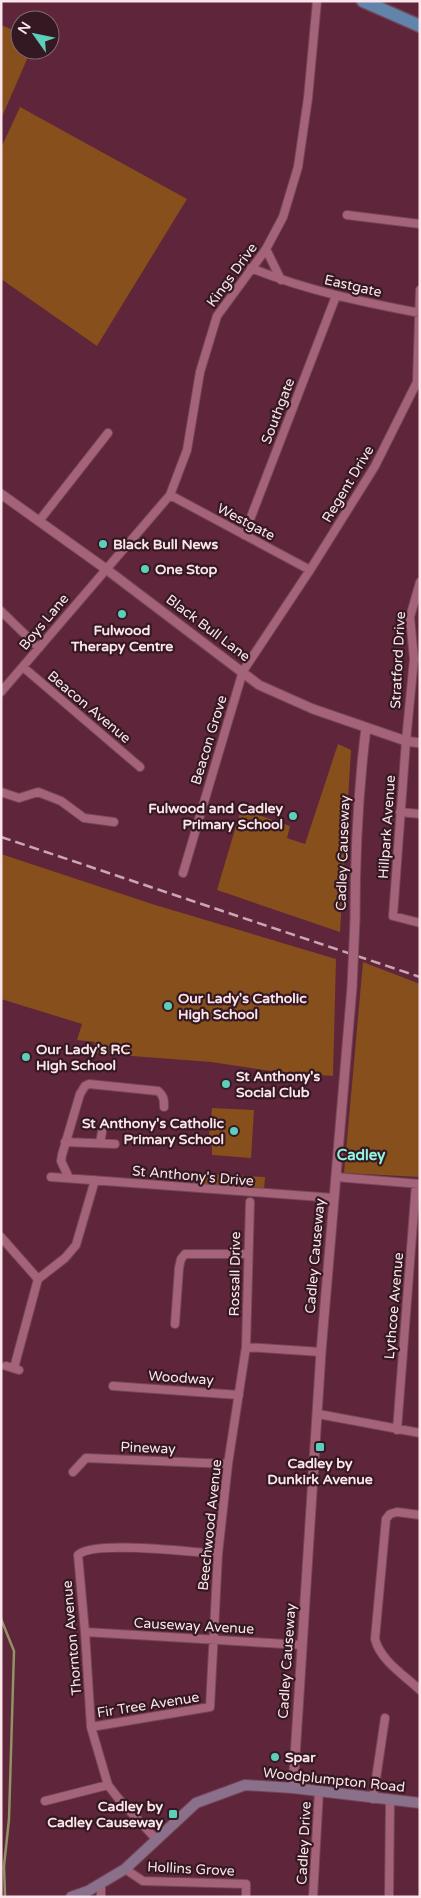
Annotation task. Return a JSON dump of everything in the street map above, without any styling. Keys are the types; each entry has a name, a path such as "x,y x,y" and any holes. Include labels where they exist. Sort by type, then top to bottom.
{"highway":[{"path":"364,1 384,6 420,26"}],"main road":[{"name":"Woodplumpton Road","path":"71,1897 88,1892 125,1869 196,1803 245,1785 293,1788 390,1801 420,1803"}],"street":[{"name":"Kings Drive","path":"106,569 170,495 187,450 200,372 217,316 266,249 283,217 298,168 308,98 317,1"},
{"path":"347,215 420,224"},
{"path":"266,249 281,280"},
{"name":"Eastgate","path":"251,268 281,280 336,296 419,313"},
{"name":"Regent Drive","path":"243,671 376,466 417,382 420,290"},
{"name":"Southgate","path":"244,535 336,296"},
{"path":"39,521 108,433"},
{"name":"Black Bull Lane","path":"1,494 106,569 259,685 286,699 366,728 406,741 420,743"},
{"name":"Westgate","path":"170,495 310,570"},
{"name":"Boys Lane","path":"1,692 106,569"},
{"name":"Stratford Drive","path":"406,741 417,659 410,617 420,582"},
{"path":"1,611 38,648"},
{"name":"Beacon Avenue","path":"22,666 140,767"},
{"name":"Beacon Grove","path":"182,874 243,671"},
{"name":"Cadley Causeway","path":"293,1788 321,1352 352,987 355,854 359,786 366,728"},
{"name":"Hillpark Avenue","path":"406,741 393,916 420,923"},
{"path":"1,792 19,798 38,792 61,801 84,818 114,822"},
{"path":"400,812 420,814"},
{"path":"70,1178 61,1161 80,1094 85,1086 89,1084 158,1091 162,1094 164,1107"},
{"path":"100,1142 102,1132"},
{"path":"65,1142 115,1144"},
{"name":"St Anthony's Drive","path":"51,1177 334,1198"},
{"path":"336,1177 418,1184"},
{"path":"13,1368 38,1279 65,1258 76,1245 96,1180"},
{"name":"Lythcoe Avenue","path":"397,1430 418,1184"},
{"name":"Rossall Drive","path":"246,1347 250,1202"},
{"path":"1,1236 38,1279"},
{"path":"175,1324 179,1268 181,1259 185,1254 248,1254"},
{"path":"246,1347 321,1352"},
{"name":"Beechwood Avenue","path":"210,1707 218,1554 228,1464 246,1347"},
{"name":"Woodway","path":"114,1386 123,1383 239,1394"},
{"path":"318,1414 420,1433"},
{"name":"Pineway","path":"73,1472 84,1454 228,1464"},
{"path":"420,1515 397,1512 390,1514 386,1520 375,1639 377,1648 383,1656 420,1690"},
{"name":"Thornton Avenue","path":"157,1840 108,1785 91,1727 86,1632 77,1562 78,1555 82,1551 109,1547 218,1554"},
{"name":"Causeway Avenue","path":"86,1632 302,1644"},
{"name":"Fir Tree Avenue","path":"91,1727 210,1707"},
{"path":"373,1798 385,1718"},
{"path":"45,1801 108,1785"},
{"name":"Cadley Drive","path":"314,1897 319,1791"},
{"path":"389,1897 390,1801"},
{"name":"Hollins Grove","path":"125,1869 143,1880 246,1884 246,1897"},
{"path":"101,1884 101,1897"}],"shaded area":[{"path":"1,25 10,29 10,60 27,60 1,119"},
{"path":"20,107 187,199 97,346 1,279 1,148"},
{"name":"Fulwood and Cadley Primary School","path":"338,744 351,750 340,932 217,890 241,809 290,826 287,838 305,844"},
{"name":"Our Lady's Catholic High School","path":"1,854 152,904 336,959 333,1076 270,1071 211,1062 92,1053 95,1042 77,1040 82,1024 1,999"},
{"path":"363,962 420,984 420,1177 344,1173"},
{"path":"212,1108 254,1110 251,1158 212,1155 212,1146 208,1146"},
{"path":"193,1173 265,1177 264,1190 191,1183"}],"waterway":[{"path":"1,1619 14,1651 9,1819 4,1866 5,1896"}],"railway":[{"path":"1,837 420,977"}],"place":[{"name":"Black Bull News","path":"103,544"},
{"name":"One Stop","path":"145,569"},
{"name":"Fulwood Therapy Centre","path":"122,614"},
{"name":"Fulwood and Cadley Primary School","path":"293,816"},
{"name":"Our Lady's Catholic High School","path":"168,1006"},
{"name":"Our Lady's RC High School","path":"26,1057"},
{"name":"St Anthony's Social Club","path":"226,1084"},
{"name":"St Anthony's Catholic Primary School","path":"234,1131"},
{"name":"Cadley by Dunkirk Avenue","path":"320,1447"},
{"name":"Spar","path":"275,1757"},
{"name":"Cadley by Cadley Causeway","path":"173,1814"}],"district":[{"name":"Cadley","path":"361,1155"}]}
